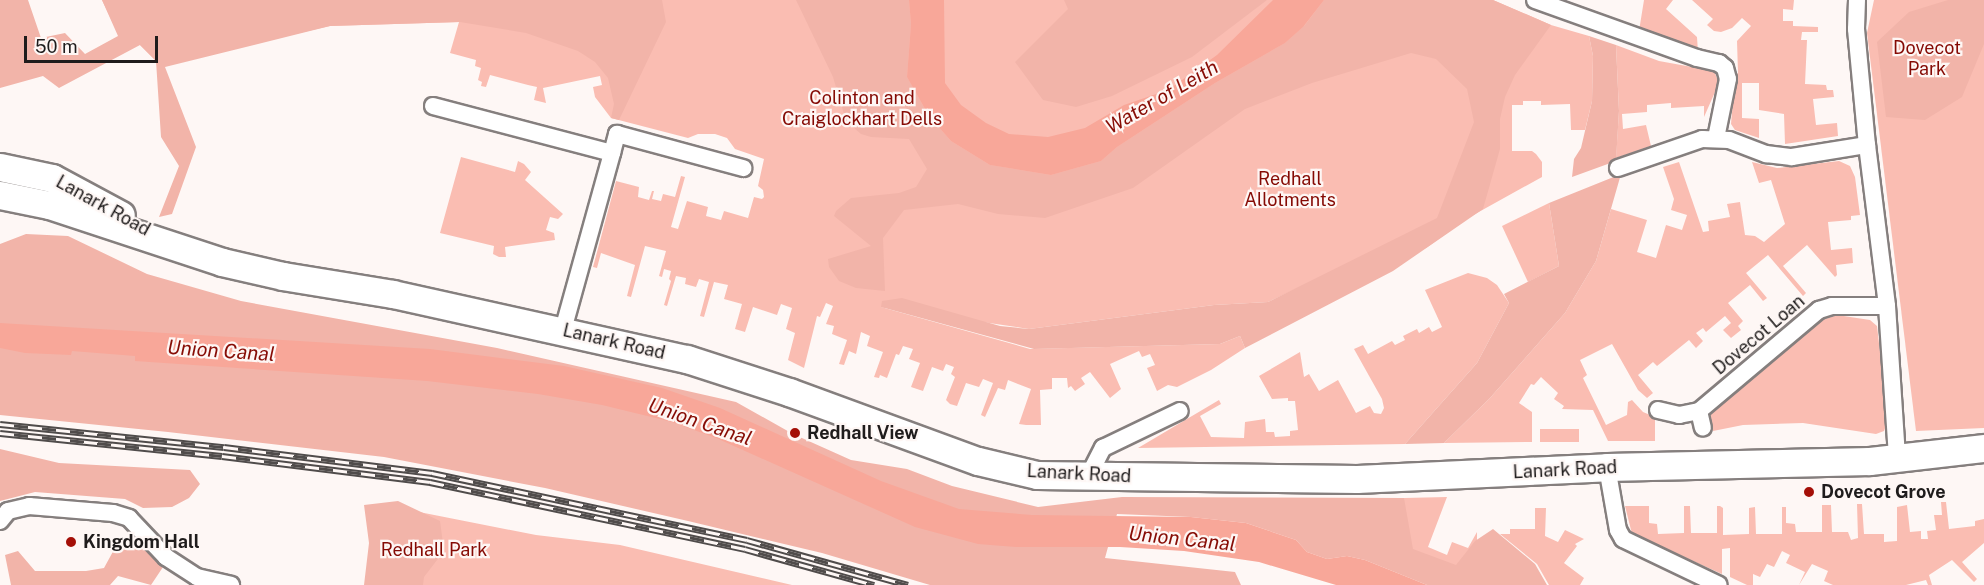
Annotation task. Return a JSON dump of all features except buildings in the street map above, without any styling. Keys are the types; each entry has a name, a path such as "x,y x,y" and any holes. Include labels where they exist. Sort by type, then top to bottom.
{"main road":[{"name":"Lanark Road","path":"0,167 52,178 169,244"},
{"name":"Lanark Road","path":"0,195 49,205 222,262 283,276 393,294 687,359 789,392 978,461 1038,475 1357,479 1606,467 1870,461 1984,448"}],"street":[{"path":"1535,0 1722,65 1728,79 1716,138"},
{"path":"1857,0 1856,28 1867,145 1887,306 1897,458"},
{"path":"433,106 612,153"},
{"path":"563,330 617,134 717,153 743,168"},
{"path":"1618,168 1688,144 1716,138 1778,156 1792,157 1867,145"},
{"name":"Dovecot Loan","path":"1699,411 1819,310 1832,306 1887,306"},
{"path":"1658,410 1679,415 1699,411 1703,428"},
{"path":"1088,477 1103,448 1180,411"},
{"path":"1606,467 1618,530 1623,539 1627,543 1719,585"},
{"path":"0,521 8,511 28,506 113,513 129,518 166,557 197,577 231,585"}],"green space":[{"path":"0,0 28,0 41,38 65,33 85,54 118,36 102,0 662,0 666,22 619,120 611,118 614,104 608,78 595,62 578,51 526,33 460,22 330,26 165,67 196,147 172,214 159,217 179,166 161,137 156,61 140,45 59,88 43,76 0,88"},
{"path":"102,0 1493,0 1551,25 1589,36 1593,56 1592,101 1585,130 1571,130 1570,104 1541,105 1541,101 1523,101 1523,105 1512,105 1512,151 1532,151 1536,154 1542,162 1542,177 1468,218 1426,248 1328,274 1268,302 1214,305 1029,329 881,307 1030,349 1220,344 1240,336 1245,348 1211,370 1177,387 1168,385 1157,391 1147,368 1155,365 1150,354 1142,357 1139,351 1110,364 1121,389 1110,398 1090,372 1081,378 1085,384 1075,391 1071,386 1068,388 1067,378 1052,378 1052,389 1040,390 1041,425 1026,425 1019,424 1031,389 1008,380 1005,390 998,388 985,417 981,415 993,383 983,379 979,387 966,383 957,406 950,404 946,400 955,377 951,374 954,367 946,364 943,371 932,367 923,391 911,387 920,363 909,359 913,349 903,346 899,355 896,354 887,378 880,375 879,378 874,377 883,352 867,346 870,336 861,332 856,354 849,351 844,365 839,364 847,340 832,334 834,326 826,324 833,306 826,303 820,317 817,316 804,368 788,360 795,333 786,329 792,308 781,304 777,315 753,307 745,332 735,329 742,304 724,299 728,285 714,282 704,317 700,316 709,282 699,279 696,287 685,284 686,278 676,276 667,306 664,305 671,281 669,279 671,271 664,269 662,277 659,276 666,251 645,246 631,297 627,296 635,265 601,253 597,268 593,267 616,181 639,187 638,197 649,200 654,191 652,199 661,201 663,194 675,197 681,176 685,177 671,227 678,229 687,201 708,207 706,216 721,220 724,211 748,218 754,197 762,199 764,197 763,190 758,186 764,159 735,149 727,138 715,134 698,134 688,138 611,118 595,97 593,87 602,85 600,76 543,88 546,103 534,100 537,87 490,75 486,87 481,86 482,82 478,80 481,68 475,66 476,60 450,53 459,22 330,26 255,43 156,61 140,45 119,36"},
{"name":"Colinton and Craiglockhart Dells","path":"796,0 909,0 911,24 907,77 929,116 951,141 990,165 1051,175 1101,161 1117,147 1215,83 1285,43 1305,25 1324,0 1493,0 1551,25 1515,75 1505,97 1500,119 1500,149 1483,209 1393,271 1245,348 1240,336 1220,344 1034,349 881,307 882,301 902,298 1000,326 1029,329 1214,305 1268,302 1437,218 1474,122 1467,89 1436,59 1411,53 1312,83 1245,109 1133,188 1045,218 998,214 958,204 904,210 883,238 885,291 856,288 839,281 829,267 828,259 871,246 834,216 836,211 851,198 899,193 916,187 927,169 909,139 871,137 861,134 846,121 833,77"},
{"path":"1064,0 1267,0 1192,57 1112,96 1076,107 1043,100 1015,62 1068,9"},
{"path":"1644,0 1673,0 1666,9 1697,37 1698,52 1639,31"},
{"path":"1692,0 1794,0 1793,10 1783,9 1783,21 1793,21 1793,26 1818,27 1818,32 1802,32 1801,40 1807,40 1805,84 1826,85 1827,90 1833,90 1834,97 1813,99 1816,125 1837,123 1838,136 1785,144 1784,114 1759,110 1759,83 1742,83 1742,118 1759,119 1759,138 1735,130 1731,124 1735,76 1738,73 1737,41 1751,26 1742,18 1732,28 1721,32 1714,31 1707,25 1713,19"},
{"name":"Dovecot Park","path":"1874,0 1984,0 1984,428 1916,431 1867,33"},
{"path":"1948,0 1984,0 1984,44 1962,97 1925,120 1886,117 1877,42 1909,12"},
{"path":"1589,36 1616,45 1619,111 1616,161 1572,177 1574,159 1581,148 1592,101 1593,56"},
{"path":"1616,45 1659,61 1714,71 1719,83 1704,117 1704,106 1671,108 1671,103 1647,105 1647,112 1622,114 1623,129 1646,125 1651,146 1616,158 1619,111"},
{"path":"461,157 515,172 518,161 524,164 531,172 525,180 563,214 558,219 550,217 546,230 554,233 555,240 505,247 506,257 499,257 493,254 494,246 440,233"},
{"path":"1839,161 1850,166 1855,177 1860,215 1851,216 1851,220 1828,222 1831,250 1852,248 1853,263 1836,265 1837,275 1835,277 1807,245 1783,266 1806,293 1803,296 1768,255 1746,273 1767,298 1763,301 1750,285 1728,303 1743,321 1738,326 1741,330 1731,338 1723,330 1731,323 1725,316 1706,332 1703,328 1696,333 1703,341 1696,348 1689,340 1657,366 1653,362 1638,375 1653,393 1647,398 1638,390 1612,344 1580,360 1587,375 1583,378 1606,425 1627,415 1628,402 1632,400 1643,412 1655,417 1655,441 1608,441 1593,410 1562,409 1564,406 1554,399 1558,393 1541,377 1534,385 1531,384 1519,403 1532,412 1532,442 1444,443 1490,398 1565,313 1596,261 1611,209 1647,220 1637,252 1656,258 1666,225 1682,230 1687,215 1671,210 1674,199 1663,167 1679,162 1703,232 1709,231 1708,221 1730,217 1727,204 1740,202 1745,235 1755,236 1764,242 1785,224 1771,180 1759,183 1752,162 1777,168"},
{"path":"1621,174 1596,261 1565,313 1490,398 1444,443 1405,444 1477,363 1509,303 1504,294 1559,266 1549,203"},
{"path":"1549,203 1559,266 1528,282 1502,226"},
{"path":"26,234 68,236 147,274 241,301 497,348 736,402 793,434 851,460 907,469 952,486 1038,507 1122,497 1404,498 1413,549 1456,565 1475,541 1493,529 1535,564 1547,585 1427,585 1365,560 1347,556 1327,559 1307,552 1296,540 1246,523 1191,517 1117,514 1105,558 1235,572 1241,585 930,585 822,553 688,521 545,488 384,457 0,415 0,244"},
{"path":"1468,273 1487,278 1497,285 1509,303 1477,363 1405,444 1138,448 1219,400 1221,404 1200,416 1211,437 1244,438 1245,422 1265,419 1266,432 1274,432 1275,437 1290,436 1290,431 1298,430 1295,401 1288,401 1288,398 1272,399 1259,376 1300,352 1304,377 1309,374 1319,391 1338,380 1356,413 1370,406 1374,413 1381,414 1384,408 1382,399 1354,349 1363,345 1368,354 1392,341 1395,345 1405,340 1403,336 1417,329 1419,333 1429,327 1432,332 1442,327 1425,290"},
{"path":"1837,315 1870,320 1877,326 1888,421 1884,431 1876,434 1803,423 1743,425 1713,431 1710,413 1712,408 1822,320"},
{"path":"1540,429 1579,429 1579,442 1540,442"},
{"path":"0,449 59,463 190,470 200,484 189,498 172,507 143,508 125,499 35,492 0,501"},
{"path":"1447,497 1428,547 1447,555 1452,542 1468,548 1477,532 1477,552 1493,585 1365,542 1404,498"},
{"path":"398,501 440,521 444,551 424,577 423,585 364,585 369,543 364,505"},
{"path":"1941,502 1946,502 1949,529 1975,526 1975,521 1984,519 1984,543 1962,562 1977,579 1974,582 1952,560 1929,575 1932,585 1928,585 1926,580 1906,585 1833,585 1824,581 1828,571 1812,564 1799,585 1805,572 1786,563 1790,555 1782,551 1774,567 1767,564 1760,577 1753,574 1753,585 1747,585 1730,577 1730,548 1722,549 1722,574 1632,534 1625,506 1649,506 1649,523 1657,524 1658,534 1684,533 1684,506 1690,506 1691,533 1717,533 1717,506 1720,506 1723,508 1723,535 1749,534 1749,508 1755,507 1756,534 1782,534 1782,507 1786,507 1786,523 1795,524 1796,532 1822,532 1822,505 1831,505 1832,532 1848,532 1851,540 1858,538 1857,504 1862,504 1864,534 1884,534 1884,542 1897,541 1897,507 1907,505 1910,532 1921,531 1921,539 1928,539 1927,531 1936,530 1934,515 1942,515"},
{"path":"1535,508 1546,508 1545,536 1558,542 1565,530 1584,539 1575,544 1577,546 1564,563 1584,578 1580,585 1549,585 1537,564 1500,534 1510,534 1510,529 1535,529"},
{"name":"Redhall Park","path":"404,509 536,535 620,545 792,585 394,585"},
{"path":"136,540 165,564 151,585 118,576 110,585 11,585 5,555 18,551 35,571 86,571 104,568 116,546"}],"water":[{"name":"Water of Leith","path":"909,0 944,0 945,83 961,105 986,123 1009,134 1048,137 1085,128 1124,105 1168,90 1217,55 1273,0 1324,0 1303,27 1285,43 1215,83 1117,147 1101,161 1051,175 990,165 951,141 929,116 907,77 911,24"},
{"name":"Union Canal","path":"0,323 430,349 564,366 662,388 720,408 881,481 959,509 1032,515 1191,517 1246,523 1296,540 1307,552 1327,559 1347,556 1365,560 1427,585 1336,585 1259,562 1184,551 1120,547 1016,547 978,544 915,527 716,438 672,422 602,405 538,394 427,381 135,361 135,356 72,351 71,355 25,353 0,348"}],"railway":[{"path":"0,424 224,447 432,473 747,540 908,585"},
{"path":"0,433 222,456 430,482 745,549 874,585"}],"place":[{"name":"Redhall View","path":"795,433"},
{"name":"Dovecot Grove","path":"1809,492"},
{"name":"Kingdom Hall","path":"71,542"}],"park label":[{"name":"Redhall Allotments","path":"1290,190"}]}
